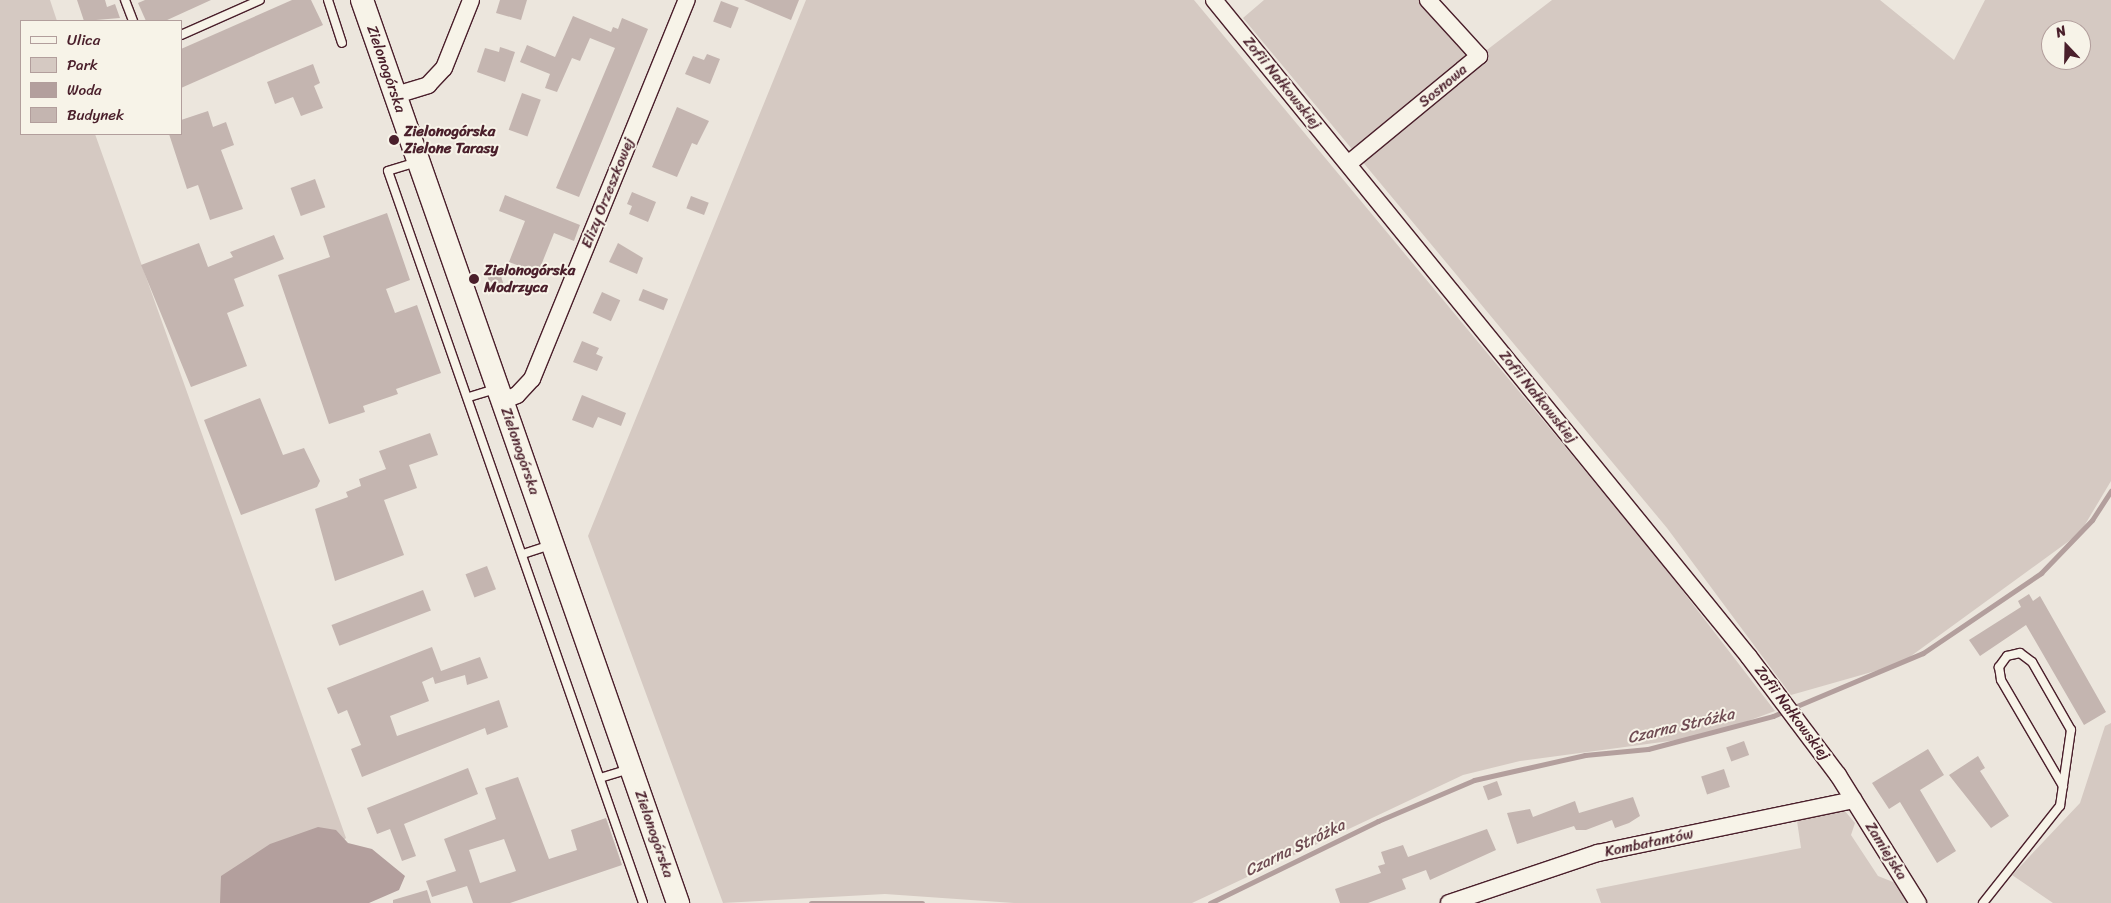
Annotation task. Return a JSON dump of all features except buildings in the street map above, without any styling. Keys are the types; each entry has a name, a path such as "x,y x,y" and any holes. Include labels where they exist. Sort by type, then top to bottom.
{"street":[{"name":"Zielonogórska","path":"362,0 677,903"},
{"path":"396,96 428,85 444,68 471,0"},
{"name":"Elizy Orzeszkowej","path":"500,394 522,392 532,379 687,0"},
{"name":"Zofii Nałkowskiej","path":"1214,0 1790,711 1854,800"},
{"name":"Sosnowa","path":"1348,164 1479,56 1428,0"},
{"name":"Kombatantów","path":"1449,903 1598,853 1854,800"},
{"name":"Zamiejska","path":"1854,800 1918,903"}],"lane":[{"path":"125,0 133,20"},
{"path":"182,35 260,0"},
{"path":"328,0 342,43"},
{"path":"418,161 388,171 469,397 643,903"},
{"path":"469,397 500,394"},
{"path":"523,554 553,544"},
{"path":"1983,903 2060,806 2063,786 2071,730 2032,662 2020,653 2007,656 1999,666 2001,680 2063,786"},
{"path":"600,778 631,768"}],"green space":[{"path":"0,0 50,0 57,20 20,20 20,135 95,135 346,838 273,903 0,903"},
{"path":"806,0 1194,0 1655,555 1775,711 1707,736 1520,761 1463,775 1192,903 1014,903 885,894 723,903 588,536"},
{"path":"1264,0 1428,0 1479,56 1552,0 1880,0 1954,60 1985,0 2111,0 2111,481 2080,533 1900,664 1791,695 1667,528 1243,18"},
{"path":"2111,723 2111,903 2053,903 2012,875 2080,803 2105,726"},
{"path":"1844,810 1855,823 1851,835 1878,876 1898,884 1911,903 1601,903 1596,889 1801,848 1797,821"}],"water":[{"path":"318,827 336,830 348,843 372,849 405,876 399,890 369,903 220,903 221,876 270,844"}],"waterway":[{"name":"Czarna Stróżka","path":"1210,903 1378,821 1474,780 1585,755 1648,749 1773,716 1923,653 2041,573 2092,520 2111,491"},
{"name":"Czarna Stróżka","path":"811,903 922,903"}],"place":[{"name":"Zielonogórska Zielone Tarasy","path":"394,140"},
{"name":"Zielonogórska Modrzyca","path":"474,279"}]}
